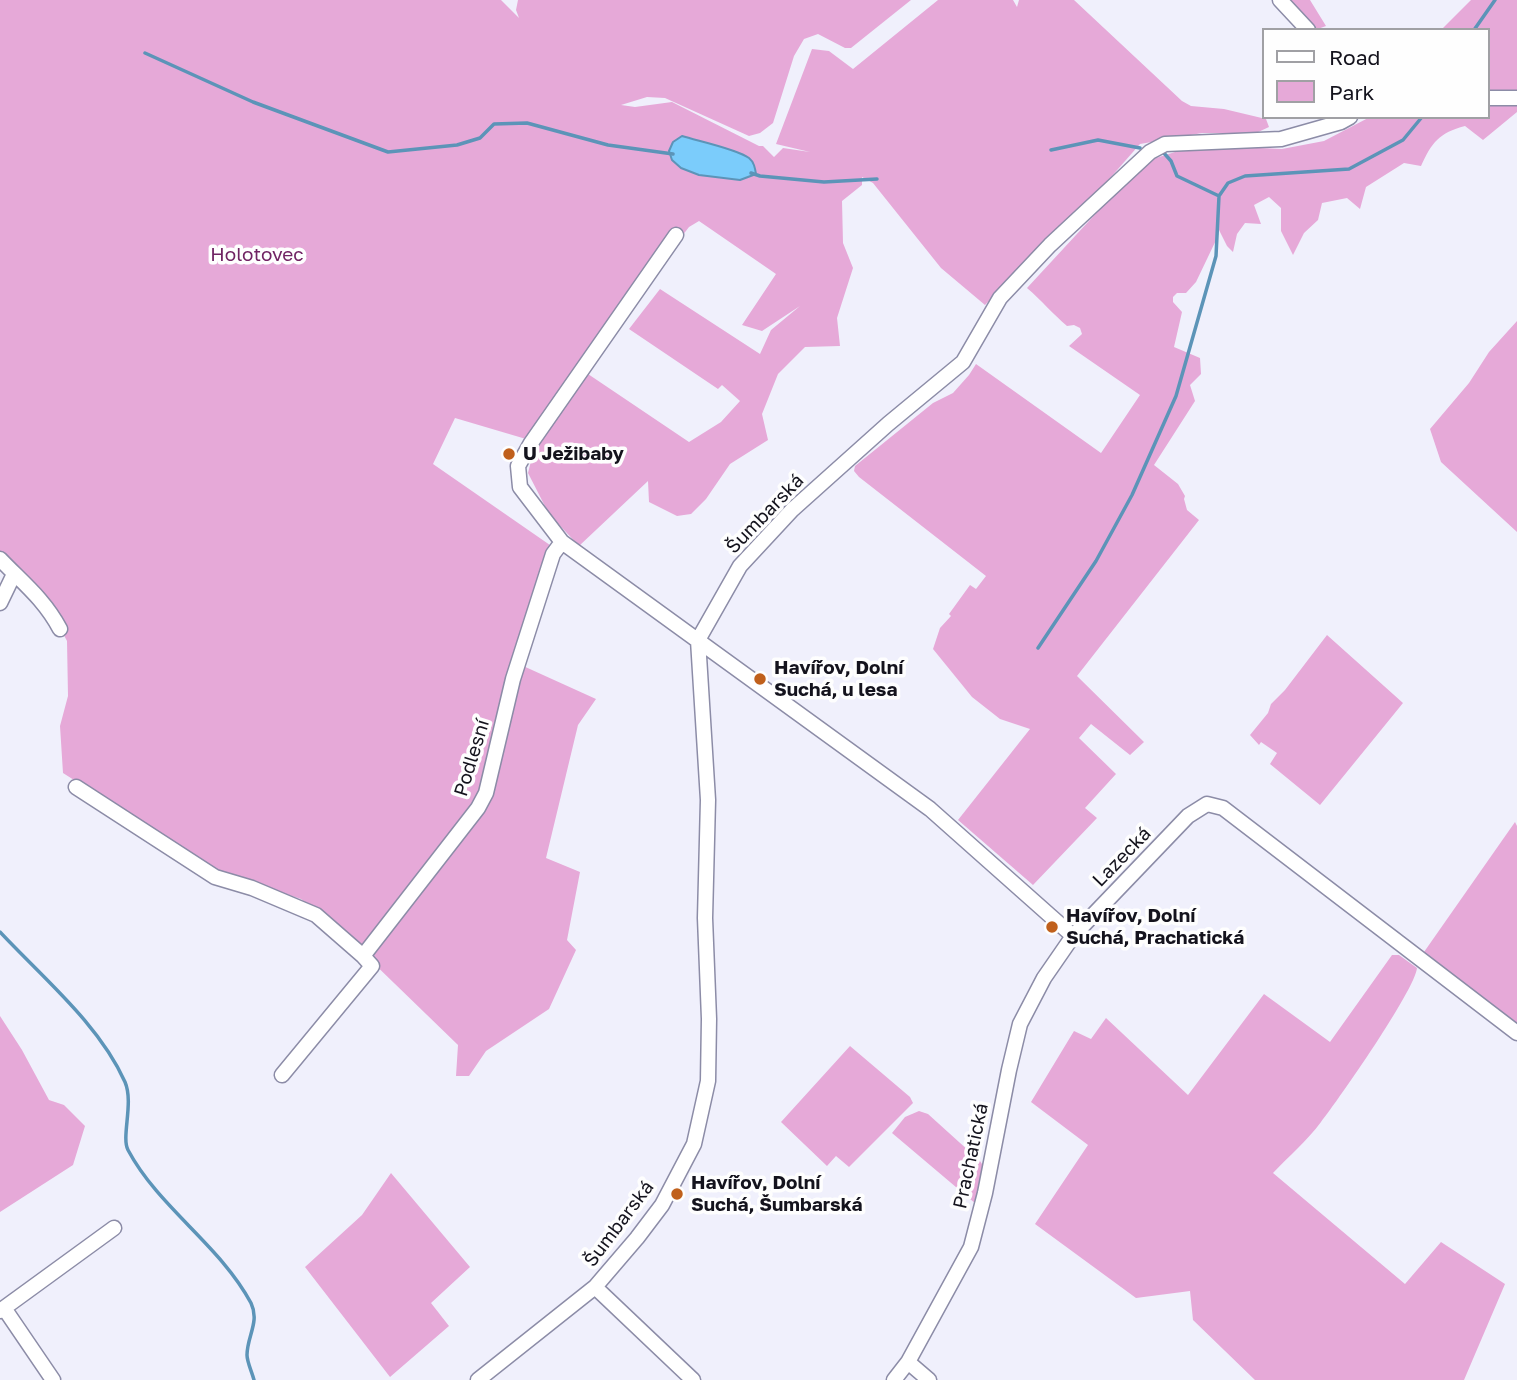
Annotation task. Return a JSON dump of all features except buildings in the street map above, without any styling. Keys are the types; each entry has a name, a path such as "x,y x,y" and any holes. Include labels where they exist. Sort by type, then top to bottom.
{"street":[{"path":"1280,0 1306,28"},
{"path":"1489,97 1517,98"},
{"name":"Šumbarská","path":"478,1380 594,1287 662,1205 694,1144 708,1081 709,1019 705,918 709,800 698,640 740,566 792,510 888,424 963,362 1000,299 1050,245 1150,152 1165,144 1281,139 1344,119"},
{"path":"676,234 531,443 518,466 520,487 562,542 930,809 1073,936"},
{"name":"Podlesní","path":"282,1075 372,966 363,956 478,808 485,793 513,678 552,554 562,542"},
{"path":"0,559 44,603 60,629"},
{"path":"0,603 14,574"},
{"path":"76,787 215,877 252,888 316,915 363,956"},
{"name":"Lazecká","path":"1073,936 1188,816 1207,804 1223,808 1517,1033"},
{"name":"Prachatická","path":"894,1380 908,1362 971,1247 1020,1024 1044,978 1073,936"},
{"path":"53,1380 2,1309 114,1228"},
{"name":"Šumbarská","path":"594,1287 692,1380"},
{"path":"908,1362 929,1380"}],"green space":[{"name":"Holotovec","path":"0,0 501,0 519,18 516,10 518,0 911,0 851,48 845,48 818,34 804,39 794,56 773,123 760,133 749,136 665,98 647,97 621,105 635,107 672,102 763,146 774,157 783,148 810,152 776,144 812,49 829,51 853,69 938,0 1013,0 1017,7 1019,0 1074,0 1182,101 1191,106 1224,109 1266,119 1269,127 1256,133 1202,133 1140,144 985,305 941,268 873,183 862,177 862,185 842,201 843,243 853,268 837,318 840,346 805,347 778,374 762,414 768,440 730,464 706,499 691,514 677,516 649,502 648,481 579,546 549,514 528,473 534,449 588,374 689,442 721,422 740,401 722,385 718,389 629,329 660,289 760,354 771,330 800,306 762,331 742,325 776,274 699,221 689,227 526,439 455,418 433,464 560,552 521,665 596,699 578,725 546,858 580,872 567,940 576,950 549,1009 486,1051 469,1076 456,1076 458,1045 330,921 301,899 217,871 63,773 60,726 68,696 67,641 43,595 0,554"},
{"path":"1288,0 1310,0 1326,26 1313,28"},
{"path":"1471,0 1517,0 1517,92 1489,90 1489,28 1443,28"},
{"path":"1489,102 1517,103 1517,112 1483,140 1465,126 1443,135 1433,145 1421,166 1404,163 1366,187 1360,209 1347,198 1322,203 1318,220 1304,233 1293,255 1281,231 1281,208 1269,197 1254,205 1261,224 1245,223 1237,234 1233,252 1219,230 1196,282 1186,293 1177,293 1173,297 1173,302 1182,312 1174,347 1200,358 1201,374 1190,385 1195,401 1154,465 1178,484 1185,496 1187,510 1199,520 1077,676 1144,742 1130,755 1091,724 1079,738 1116,774 1085,808 1097,818 1033,885 958,820 1030,729 1000,719 972,697 933,649 940,628 951,616 949,614 970,585 976,589 986,576 859,477 854,471 855,466 933,403 953,393 976,364 1101,453 1140,395 1069,346 1082,334 1080,328 1067,326 1027,288 1137,169 1156,158 1197,145 1282,149 1324,141 1366,119 1489,119"},
{"path":"1517,321 1517,532 1441,462 1430,429 1469,383 1489,352"},
{"path":"1327,635 1403,703 1320,805 1270,764 1277,753 1261,742 1259,745 1250,735 1268,713 1271,704"},
{"path":"1515,822 1517,826 1517,1023 1424,952"},
{"path":"1392,955 1399,955 1417,968 1404,998 1330,1110 1310,1136 1273,1173 1405,1284 1441,1242 1505,1284 1464,1380 1255,1380 1193,1320 1190,1291 1136,1298 1035,1224 1088,1145 1031,1102 1074,1031 1091,1039 1106,1018 1188,1095 1264,994 1330,1042"},
{"path":"0,1016 49,1100 64,1105 85,1126 73,1165 0,1212"},
{"path":"850,1046 910,1097 913,1103 849,1167 836,1156 827,1166 781,1122"},
{"path":"919,1111 928,1114 984,1167 976,1204 892,1133 905,1117"},
{"path":"391,1173 470,1267 431,1303 449,1326 390,1377 305,1267 362,1215"}],"water":[{"path":"682,136 727,148 749,158 756,174 740,180 699,175 681,168 672,160 669,151 673,142"}],"waterway":[{"path":"1475,28 1495,0"},
{"path":"145,53 253,102 388,152 457,145 480,138 494,124 527,123 608,145 673,154"},
{"path":"1163,152 1171,161 1177,176 1219,196 1228,183 1245,176 1349,169 1403,140 1420,119"},
{"path":"1051,150 1098,140 1140,148"},
{"path":"751,173 824,182 877,179"},
{"path":"1038,648 1096,561 1132,495 1176,396 1216,256 1219,196"},
{"path":"0,932 69,1002 114,1061 127,1090 128,1150 156,1190 223,1263 251,1303 254,1323 247,1355 254,1380"}],"place":[{"name":"U Ježibaby","path":"509,454"},
{"name":"Havířov, Dolní Suchá, u lesa","path":"760,679"},
{"name":"Havířov, Dolní Suchá, Prachatická","path":"1052,927"},
{"name":"Havířov, Dolní Suchá, Šumbarská","path":"677,1194"}]}
